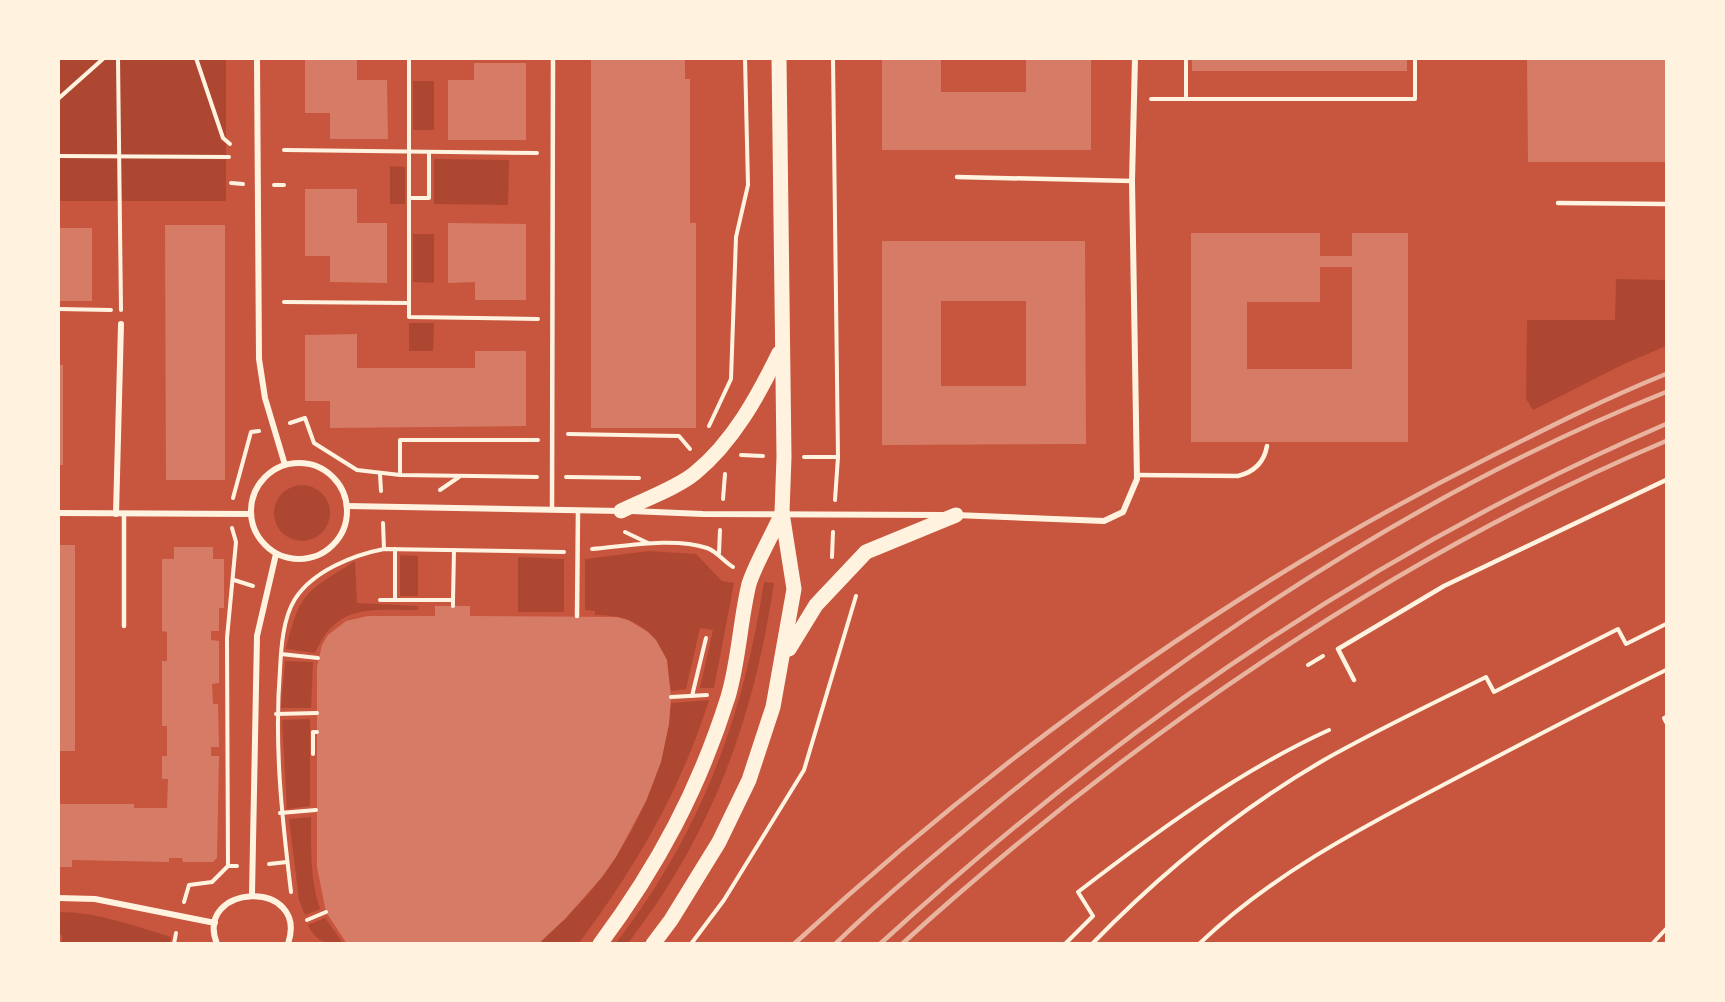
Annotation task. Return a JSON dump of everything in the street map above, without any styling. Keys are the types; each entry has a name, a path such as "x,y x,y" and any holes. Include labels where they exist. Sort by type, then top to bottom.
{"main road":[{"path":"653,944 671,920 719,842 749,780 773,707 794,590 782,513 779,58"},
{"path":"621,511 694,475 720,450 749,408 781,350"},
{"path":"600,944 634,899 675,830 698,783 728,694 740,645 750,583 782,513"},
{"path":"783,659 816,605 866,552 956,515"}],"street":[{"path":"257,58 259,359 264,398 285,465"},
{"path":"347,506 956,515 1104,521 1123,512 1138,475 1132,181 1134,58"},
{"path":"116,514 121,324"},
{"path":"299,463 326,471 336,480 347,506 346,521 341,535 332,547 320,555 305,559 276,554 263,544 254,530 251,514 252,498 259,483 271,472 285,465 299,463"},
{"path":"58,513 251,514"},
{"path":"252,894 257,636 276,554"},
{"path":"217,944 215,923 225,906 232,900 252,894 264,896 276,902 285,912 290,924 288,944"},
{"path":"58,898 95,899 215,923"}],"lane":[{"path":"552,509 553,58"},
{"path":"957,177 1132,181"},
{"path":"1558,203 1666,204"},
{"path":"1138,475 1238,476 1251,472 1260,464 1267,446"},
{"path":"1354,680 1338,649 1361,633 1444,586 1666,480"},
{"path":"577,616 578,510"},
{"path":"124,514 124,626"}],"path":[{"path":"58,99 104,58"},
{"path":"118,58 121,304"},
{"path":"196,58 223,138 230,144"},
{"path":"409,58 408,317 554,319"},
{"path":"708,428 731,379 736,237 748,185 746,58"},
{"path":"833,58 838,458"},
{"path":"1186,58 1186,99"},
{"path":"1134,99 1415,99 1415,58"},
{"path":"284,150 553,153"},
{"path":"409,198 429,198 429,153"},
{"path":"58,156 229,157"},
{"path":"284,302 409,303"},
{"path":"58,309 121,310"},
{"path":"228,866 227,638 236,542 229,515 251,432 275,428 305,418 314,443 357,470 400,475 459,477 645,478"},
{"path":"400,475 400,440 679,436 693,452"},
{"path":"685,458 698,445"},
{"path":"292,903 280,813 276,714 281,654 286,626 295,600 309,583 357,554 395,549 577,551 649,543"},
{"path":"395,549 395,600"},
{"path":"453,606 454,550"},
{"path":"691,944 724,900 804,771 857,592"},
{"path":"380,600 453,600"},
{"path":"1092,944 1192,851 1257,803 1323,761 1486,677 1494,692 1618,629 1626,644 1666,624"},
{"path":"692,696 706,638"},
{"path":"1308,665 1330,653"},
{"path":"281,654 318,658"},
{"path":"1199,944 1262,891 1334,844 1567,719 1666,670"},
{"path":"671,697 728,694"},
{"path":"276,714 317,713"},
{"path":"1666,717 1664,718 1666,722"},
{"path":"1065,944 1093,916 1078,892 1131,851 1243,777 1329,730"},
{"path":"313,754 313,732 317,732"},
{"path":"280,813 316,810"},
{"path":"180,917 189,885 212,882 228,866 287,862"},
{"path":"311,918 326,912"},
{"path":"1652,944 1666,929"}],"shaded area":[{"path":"58,59 226,59 226,201 59,201"},
{"path":"413,81 434,81 434,130 413,130"},
{"path":"434,159 509,160 508,205 434,204"},
{"path":"390,166 405,167 405,204 390,204"},
{"path":"413,234 434,234 434,283 413,282"},
{"path":"1616,279 1666,280 1666,346 1624,364 1533,410 1526,399 1527,320 1615,320"},
{"path":"409,323 434,323 433,351 409,351"},
{"path":"302,485 313,487 322,493 328,502 330,513 328,524 322,533 313,539 302,541 291,539 282,533 276,524 274,513 276,502 282,493 291,487"},
{"path":"649,551 696,554 722,581 734,583 714,688 700,688 713,630 700,628 686,689 671,691 664,659 651,635 641,626 629,620 595,615 595,611 585,610 585,559"},
{"path":"400,555 418,556 418,596 400,596"},
{"path":"518,557 564,559 564,612 518,612"},
{"path":"355,561 357,603 418,606 418,610 370,610 357,613 345,617 334,625 315,653 286,649 296,615 308,594"},
{"path":"764,582 774,583 765,633 755,681 725,773 706,817 658,902 628,943 616,943 672,859 695,816 714,772 744,681"},
{"path":"285,661 313,662 311,708 281,708"},
{"path":"709,700 698,733 670,797 637,857 600,915 579,943 540,944 591,891 621,849 634,826 655,779 668,729 671,703"},
{"path":"310,719 310,806 287,809 282,720"},
{"path":"311,817 313,875 320,909 305,915 299,900 289,819"},
{"path":"59,912 87,914 130,924 171,937 170,943 62,943 62,935 59,935"},
{"path":"325,918 343,943 322,941 311,931 308,925"}],"building":[{"path":"305,58 357,58 357,80 387,80 388,139 330,139 330,113 305,113"},
{"path":"591,58 685,58 685,79 690,79 690,223 696,223 696,428 591,428"},
{"path":"882,58 941,58 941,92 1026,92 1026,58 1091,58 1091,150 882,150"},
{"path":"1192,58 1407,58 1407,71 1192,71"},
{"path":"1527,58 1666,58 1666,162 1528,162"},
{"path":"474,63 526,63 526,140 448,140 448,80 474,80"},
{"path":"305,189 357,189 357,223 387,223 387,283 330,282 330,256 305,256"},
{"path":"448,223 526,224 526,300 475,300 475,282 448,283"},
{"path":"165,225 225,225 225,480 166,480"},
{"path":"58,228 92,228 92,301 58,301"},
{"path":"1191,233 1320,233 1320,256 1352,256 1352,233 1408,233 1408,442 1191,442","holes":["1320,267 1352,267 1352,369 1247,369 1247,302 1320,302"]},
{"path":"882,241 1085,241 1086,444 882,445","holes":["941,301 1026,301 1026,386 941,386"]},
{"path":"357,334 357,368 475,368 475,351 526,351 526,426 330,428 330,401 305,401 305,335"},
{"path":"58,365 63,365 63,465 58,465"},
{"path":"58,545 75,545 75,751 58,751"},
{"path":"174,547 213,547 213,559 224,559 224,608 219,608 219,631 211,631 211,640 219,641 219,683 212,684 213,704 218,704 219,747 211,747 211,756 219,756 217,858 213,862 183,862 182,858 169,858 169,862 72,860 72,867 58,867 58,804 134,804 134,808 167,808 168,779 162,779 162,756 167,756 167,726 162,726 162,661 167,661 167,632 162,631 162,559 174,559"},
{"path":"435,606 470,606 470,616 617,617 628,620 648,632 656,640 667,660 671,697 669,724 661,762 646,801 616,857 602,877 565,919 538,944 347,944 326,912 317,867 317,667 322,645 328,635 346,621 368,616 435,616"}],"railway":[{"path":"794,944 954,806 1038,740 1211,618 1392,508 1553,426 1666,374"},
{"path":"835,944 895,889 999,802 1154,682 1235,626 1402,521 1488,474 1576,431 1666,392"},
{"path":"880,944 1060,790 1155,719 1252,651 1351,587 1454,528 1559,473 1666,424"},
{"path":"902,944 987,869 1076,797 1169,727 1264,661 1362,598 1462,540 1564,488 1666,441"}]}
